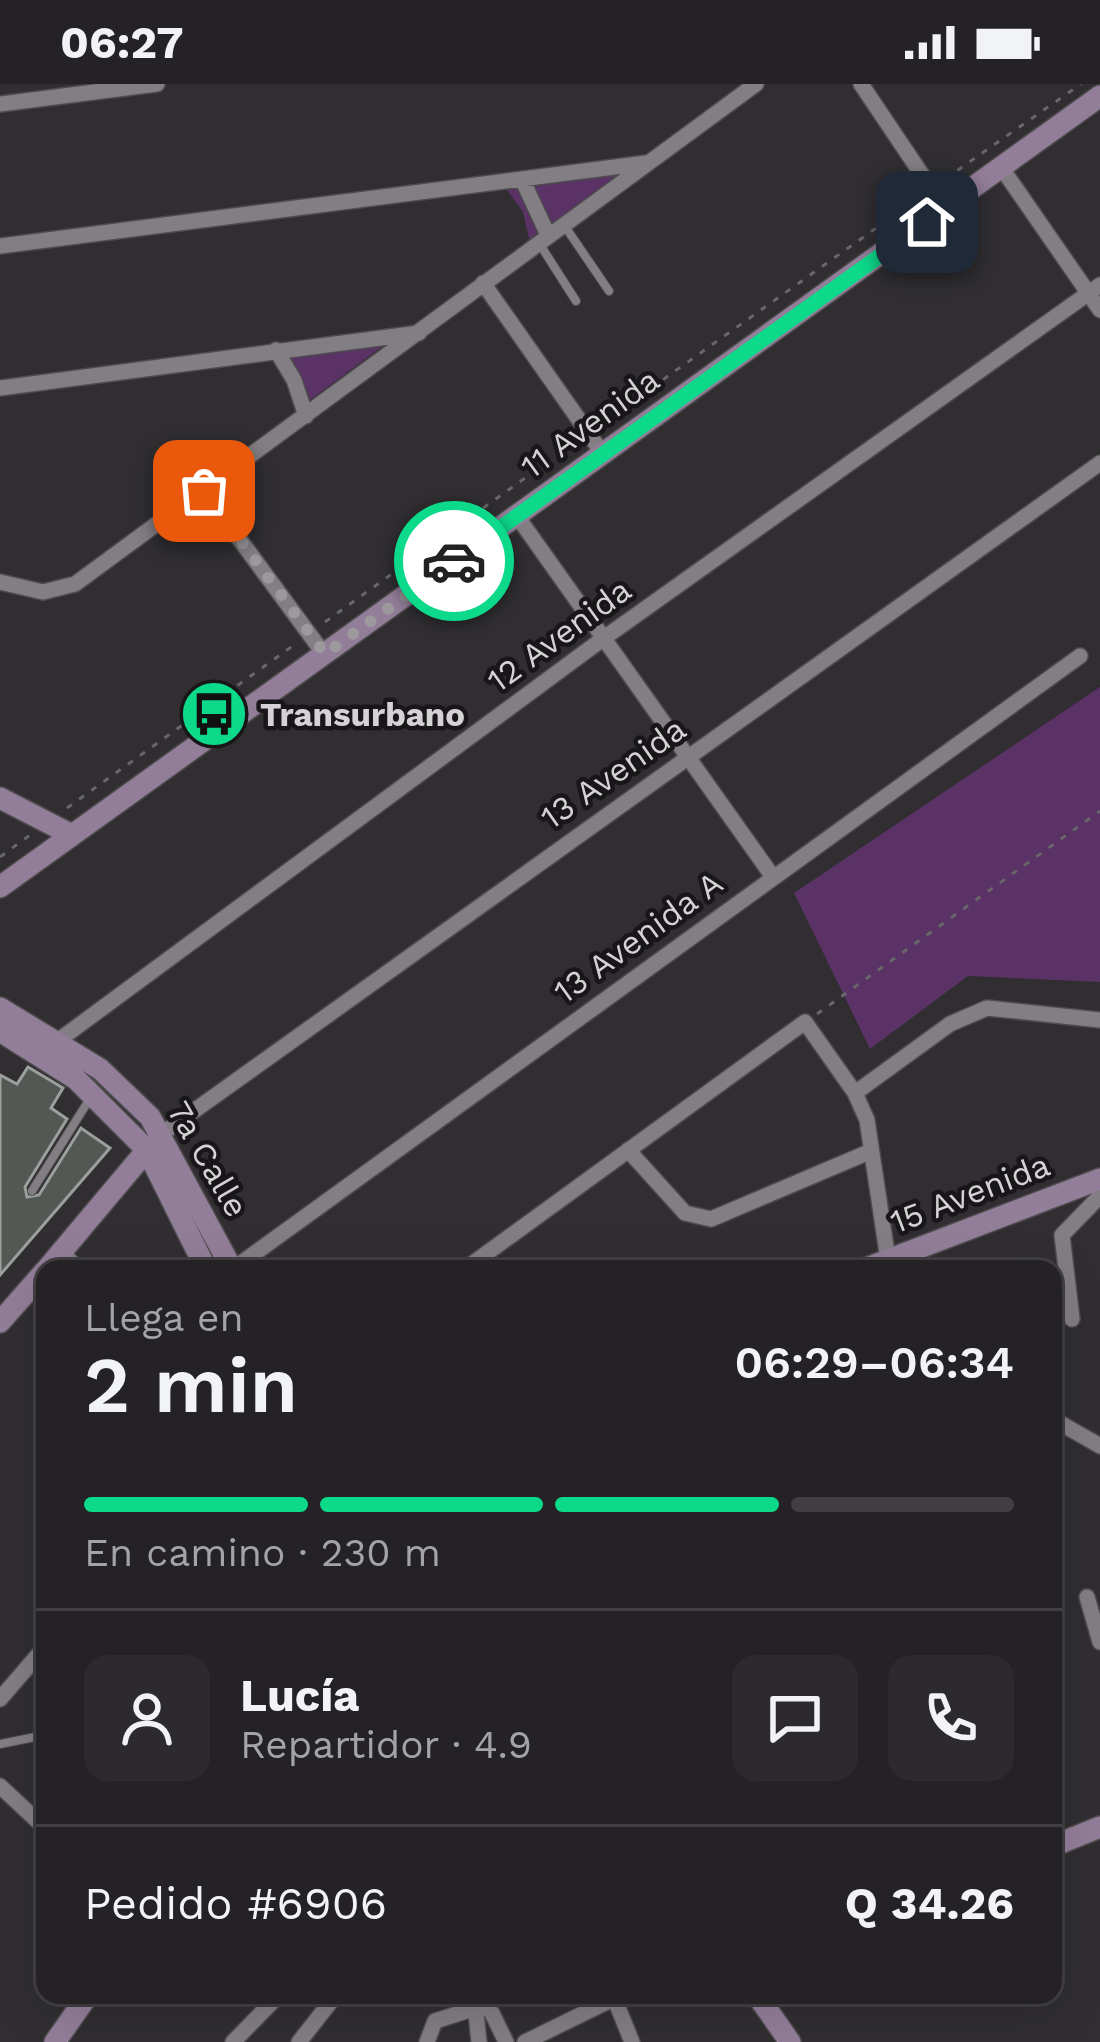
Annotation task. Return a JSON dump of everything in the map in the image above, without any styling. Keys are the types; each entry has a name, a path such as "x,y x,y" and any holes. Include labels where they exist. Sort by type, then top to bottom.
{"street":[{"path":"0,104 157,84"},
{"path":"0,582 43,592 75,584 756,84"},
{"path":"861,84 945,208"},
{"name":"11 Avenida","path":"0,887 1100,96"},
{"path":"0,246 647,163"},
{"path":"1001,167 1094,289 1100,310"},
{"path":"522,179 543,238"},
{"path":"483,284 603,454"},
{"name":"12 Avenida","path":"59,1040 604,638 1094,289"},
{"path":"0,388 420,333"},
{"path":"276,350 307,416"},
{"name":"13 Avenida","path":"55,1260 155,1141 1100,463"},
{"path":"204,491 325,654"},
{"path":"517,516 773,877"},
{"name":"13 Avenida A","path":"244,1260 1080,656"},
{"path":"0,799 72,835"},
{"name":"7a Calle","path":"0,1008 59,1040 118,1084 227,1260"},
{"path":"855,1093 950,1024 987,1008 1100,1020"},
{"path":"477,1260 806,1022 855,1093 866,1120 888,1260"},
{"name":"7a Calle","path":"0,1031 155,1141 202,1260"},
{"path":"628,1150 676,1207 695,1218 711,1219 868,1152"},
{"name":"15 Avenida","path":"888,1260 1100,1180"},
{"path":"1072,1319 1062,1235 1100,1196"},
{"name":"13 Avenida","path":"0,1322 36,1281"},
{"path":"1062,1424 1100,1446"},
{"path":"1087,1597 1100,1642"},
{"path":"0,1700 36,1657"},
{"path":"0,1786 36,1820"},
{"path":"1062,1842 1100,1827"},
{"path":"55,2042 82,2004"},
{"path":"233,2042 270,2004"},
{"path":"299,2042 329,2004"},
{"path":"429,2034 470,2004"},
{"path":"475,2004 479,2042"},
{"path":"480,2004 492,2013 506,2042"},
{"path":"525,2042 599,2004"},
{"path":"617,2004 632,2042"},
{"path":"763,2004 790,2042"}],"lane":[{"path":"563,224 609,291"},
{"path":"543,238 576,301"},
{"path":"32,1191 94,1095"},
{"path":"64,1250 75,1260"},
{"path":"0,1744 36,1738"}],"path":[{"path":"65,809 1081,84"},
{"path":"806,1022 1100,811"}],"shaded area":[{"path":"647,162 531,247 523,212 501,182"},
{"path":"384,345 310,400 290,356"},
{"path":"1100,687 1100,982 968,976 870,1049 794,893"}],"building":[{"path":"28,1067 63,1088 51,1108 67,1119 25,1187 27,1197 39,1195 81,1128 110,1148 0,1275 0,1075 17,1084"}],"way so far":[{"path":"204,491 325,654 454,561"}],"place":[{"name":"Transurbano","path":"214,714"}],"route":[{"path":"454,561 927,222"}]}
